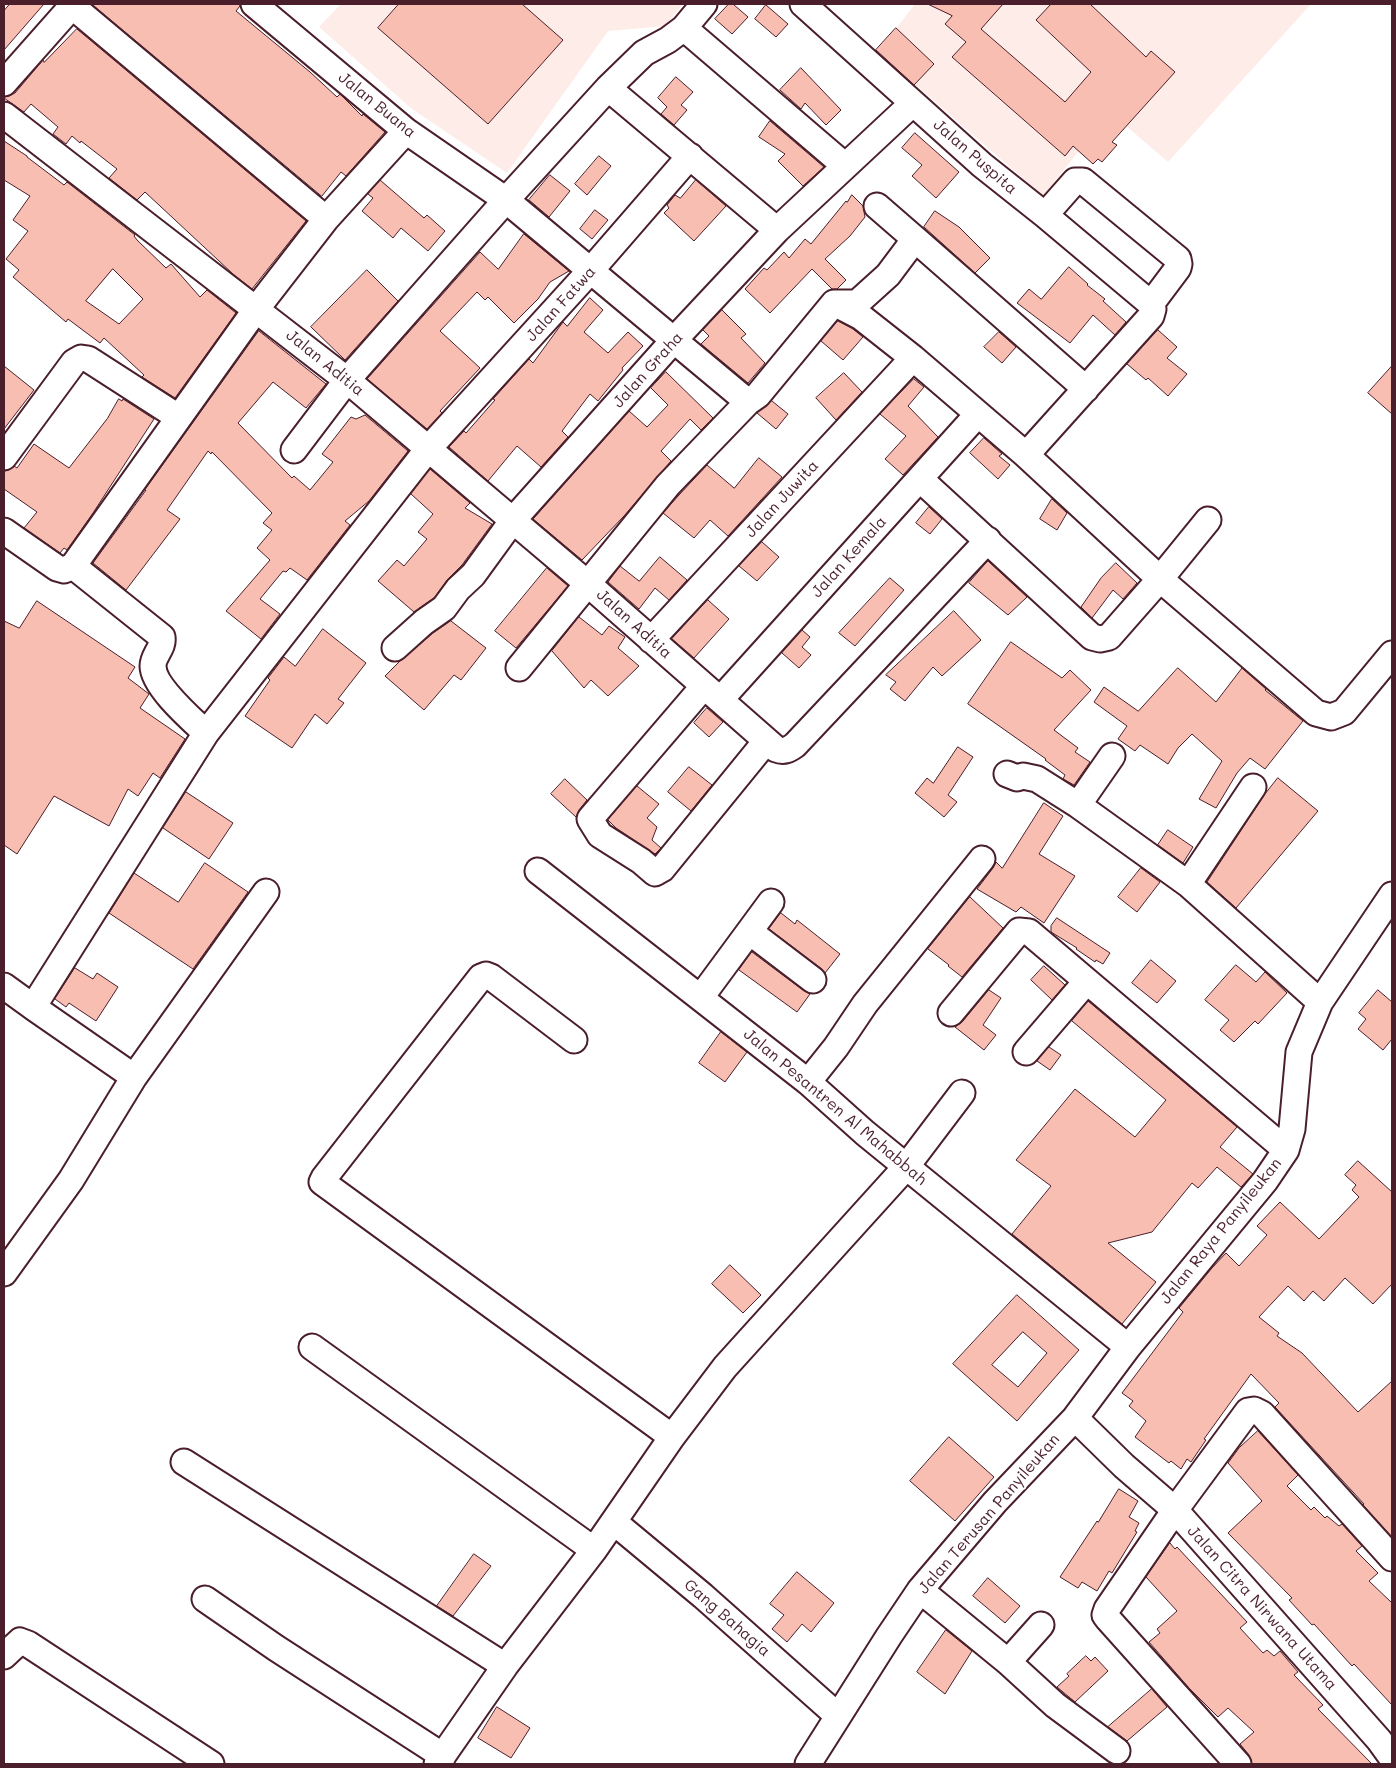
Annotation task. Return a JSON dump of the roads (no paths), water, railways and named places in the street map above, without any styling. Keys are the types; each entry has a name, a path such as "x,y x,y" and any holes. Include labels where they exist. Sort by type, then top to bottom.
{"street":[{"name":"Jalan Buana","path":"254,4 406,131 506,200 748,402"},
{"path":"294,450 347,380 608,88 644,52 668,40 684,28 704,4"},
{"name":"Jalan Puspita","path":"803,4 982,165 1152,304"},
{"path":"4,83 73,5 326,219"},
{"path":"684,28 844,165"},
{"path":"608,88 777,230"},
{"name":"Jalan Graha","path":"395,648 424,622 444,608 458,589 473,575 512,520 674,340 777,230 844,165 913,103"},
{"name":"Jalan Aditia","path":"4,114 347,380 588,584 776,749 786,751 795,745 988,540"},
{"path":"4,531 57,568 64,570 73,566 256,308 326,219 406,131"},
{"name":"Jalan Fatwa","path":"33,1007 206,733 428,449 591,270 690,156"},
{"path":"1026,455 1151,316 1152,304 1179,264 1178,259 1082,181 1075,180 1045,215"},
{"path":"877,206 1086,389"},
{"path":"834,303 857,303 888,275 916,239"},
{"path":"834,303 861,317 913,358 1026,455 1160,579 1316,713 1331,718 1344,712 1392,654"},
{"path":"519,668 668,485 748,402 758,395 834,303"},
{"path":"4,457 74,362 81,358 88,359 178,417"},
{"name":"Jalan Juwita","path":"650,640 913,358"},
{"name":"Jalan Kemala","path":"761,737 763,744 662,870 655,873 641,861 600,835 590,819 920,479 978,414"},
{"path":"920,479 1092,638 1100,639 1109,636 1160,579 1208,520"},
{"path":"73,566 162,637 163,643 152,663 158,682 166,693 206,733"},
{"path":"1078,805 1112,756"},
{"path":"1007,774 1017,778 1023,776 1037,779 1078,805 1188,884 1320,1002"},
{"path":"1188,884 1254,786"},
{"path":"808,1082 836,1047 876,990 982,859"},
{"name":"Jalan Pesantren Al Mahabbah","path":"538,871 808,1082 865,1133 1128,1347"},
{"path":"4,1273 72,1180 134,1077 266,892"},
{"name":"Jalan Raya Panyileukan","path":"1075,1418 1128,1347 1265,1181 1286,1150 1292,1129 1299,1052 1320,1002 1384,926 1392,895"},
{"path":"701,997 771,902"},
{"path":"951,1014 1019,931 1029,932 1286,1150"},
{"path":"750,932 813,980"},
{"path":"574,1040 491,977 486,975 481,977 322,1182 672,1437"},
{"path":"1026,1052 1086,982"},
{"path":"4,986 134,1077"},
{"path":"205,1599 440,1760 504,1666 594,1550 672,1437 725,1367 906,1166 962,1093"},
{"path":"312,1347 594,1550"},
{"path":"1238,1764 1105,1615 1107,1608 1242,1417 1248,1411 1254,1410 1262,1414 1392,1558"},
{"name":"Jalan Citra Nirwana Utama","path":"1075,1418 1124,1466 1175,1510 1379,1740 1392,1758"},
{"name":"Jalan Terusan Panyileukan","path":"808,1764 920,1590 995,1502 1075,1418"},
{"path":"184,1462 504,1666"},
{"name":"Gang Bahagia","path":"614,1522 703,1596 838,1716"},
{"path":"920,1590 1008,1662 1055,1705 1117,1751"},
{"path":"1008,1662 1041,1625"},
{"path":"4,1656 20,1641 28,1644 211,1764"}]}
